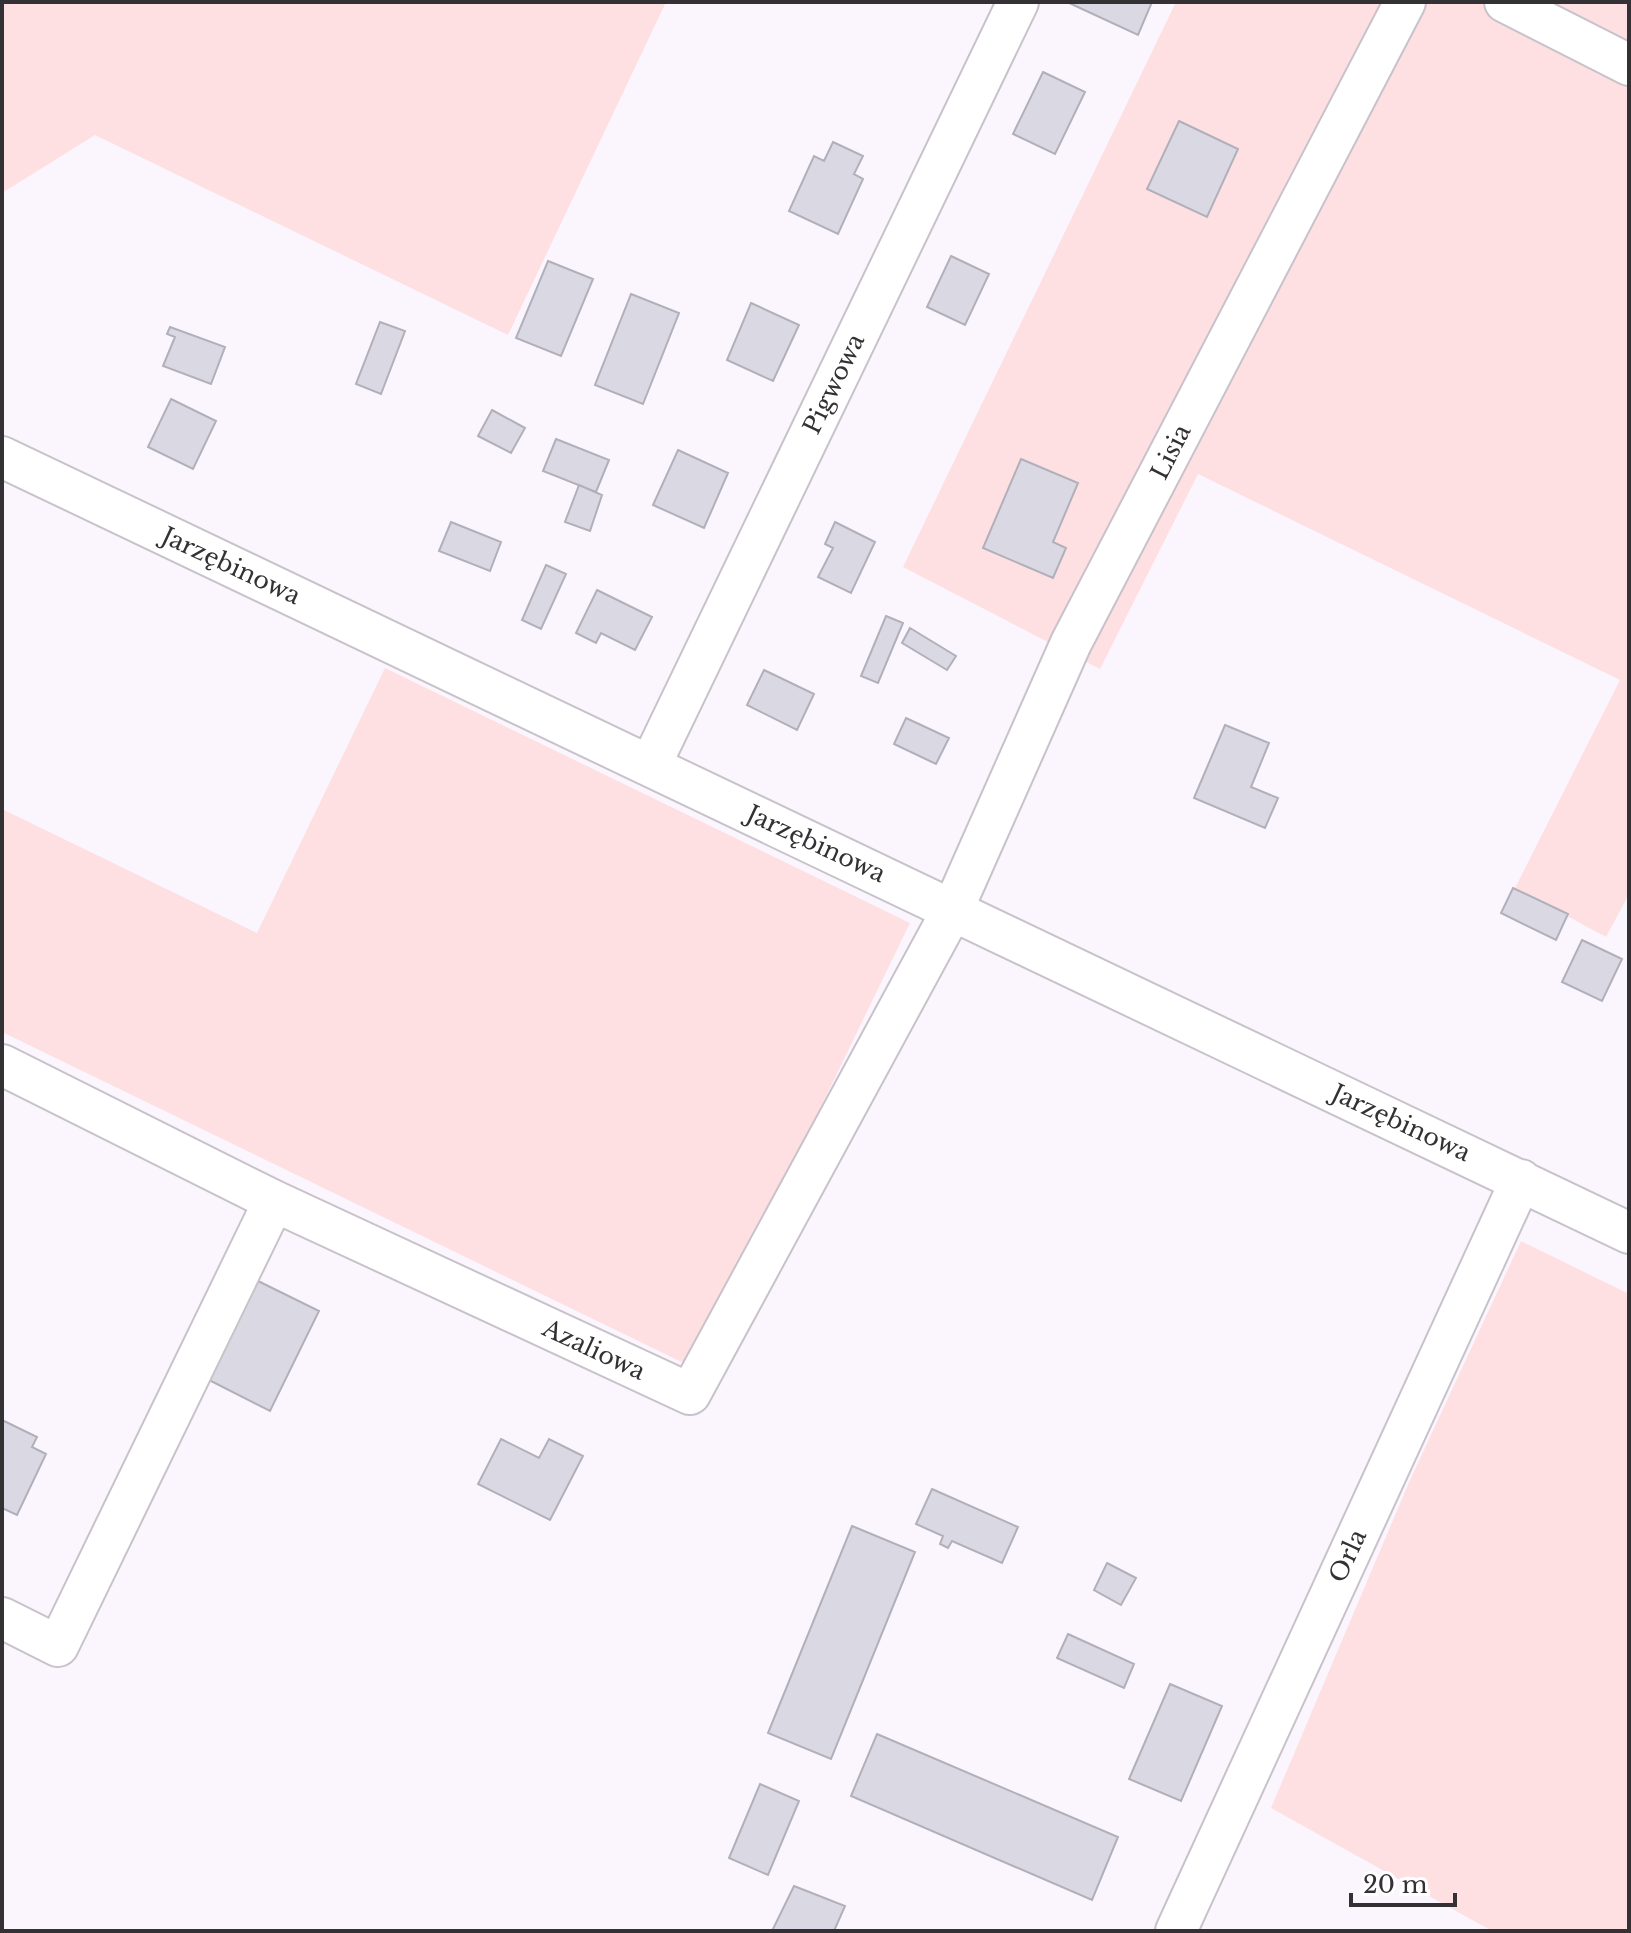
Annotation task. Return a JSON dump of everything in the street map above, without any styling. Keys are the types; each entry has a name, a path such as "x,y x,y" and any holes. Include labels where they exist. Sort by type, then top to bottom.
{"street":[{"name":"Pigwowa","path":"650,766 1018,2"},
{"name":"Lisia","path":"953,909 1071,643 1405,2"},
{"path":"1505,2 1629,65"},
{"name":"Jarzębinowa","path":"2,457 1629,1233"},
{"name":"Azaliowa","path":"2,1065 274,1201 690,1394 953,909"},
{"name":"Orla","path":"1176,1931 1521,1180"},
{"path":"2,1618 58,1646 274,1201"}],"shaded area":[{"path":"2,2 666,2 508,335 95,135 2,193"},
{"path":"1176,2 1479,2 1629,77 1629,894 1606,937 1515,888 1620,680 1198,474 1100,669 903,567"},
{"path":"1505,2 1629,2 1629,65"},
{"path":"385,668 910,923 694,1368 2,1032 2,809 257,933"},
{"path":"1521,1241 1629,1294 1629,1931 1492,1931 1271,1808 1410,1480"}],"building":[{"path":"1067,2 1152,2 1138,35"},
{"path":"1043,72 1085,92 1055,154 1013,134"},
{"path":"1179,121 1238,149 1207,217 1147,189"},
{"path":"833,142 863,156 854,174 863,179 838,234 789,211 814,156 824,161"},
{"path":"951,256 989,274 965,325 927,307"},
{"path":"548,261 593,279 561,356 516,338"},
{"path":"631,294 679,313 643,404 595,385"},
{"path":"751,303 799,325 773,381 727,360"},
{"path":"380,322 405,331 381,394 356,384"},
{"path":"170,327 225,347 211,384 163,366 175,337 167,334"},
{"path":"171,399 216,421 193,469 148,447"},
{"path":"492,410 525,428 511,453 478,436"},
{"path":"556,439 609,460 596,492 543,471"},
{"path":"678,450 728,473 704,528 653,505"},
{"path":"1021,459 1078,483 1053,542 1066,548 1053,578 983,548"},
{"path":"579,485 602,495 590,531 565,522"},
{"path":"451,522 501,542 490,571 439,551"},
{"path":"835,522 875,542 851,593 818,577 833,548 825,544"},
{"path":"546,565 566,574 541,629 522,620"},
{"path":"597,590 652,617 635,650 601,633 596,643 576,633"},
{"path":"886,616 903,623 878,683 861,676"},
{"path":"910,628 956,656 947,670 902,643"},
{"path":"764,670 814,694 797,730 747,705"},
{"path":"906,718 949,738 936,764 894,744"},
{"path":"1225,725 1269,743 1251,787 1278,798 1265,828 1194,798"},
{"path":"1513,888 1568,914 1556,940 1501,913"},
{"path":"1582,940 1622,959 1602,1001 1562,982"},
{"path":"256,1280 319,1311 270,1411 207,1379"},
{"path":"2,1420 37,1437 32,1447 46,1454 17,1515 2,1508"},
{"path":"501,1439 539,1458 549,1439 583,1456 550,1520 478,1484"},
{"path":"932,1489 1018,1527 1002,1563 952,1541 948,1548 940,1544 943,1536 916,1524"},
{"path":"852,1526 915,1552 831,1759 768,1733"},
{"path":"1107,1563 1136,1578 1121,1605 1094,1590"},
{"path":"1068,1634 1134,1664 1124,1688 1057,1658"},
{"path":"1170,1684 1222,1706 1181,1801 1129,1779"},
{"path":"877,1734 1118,1837 1092,1900 851,1796"},
{"path":"760,1784 799,1801 768,1875 729,1858"},
{"path":"794,1886 845,1906 834,1931 772,1931"}]}
